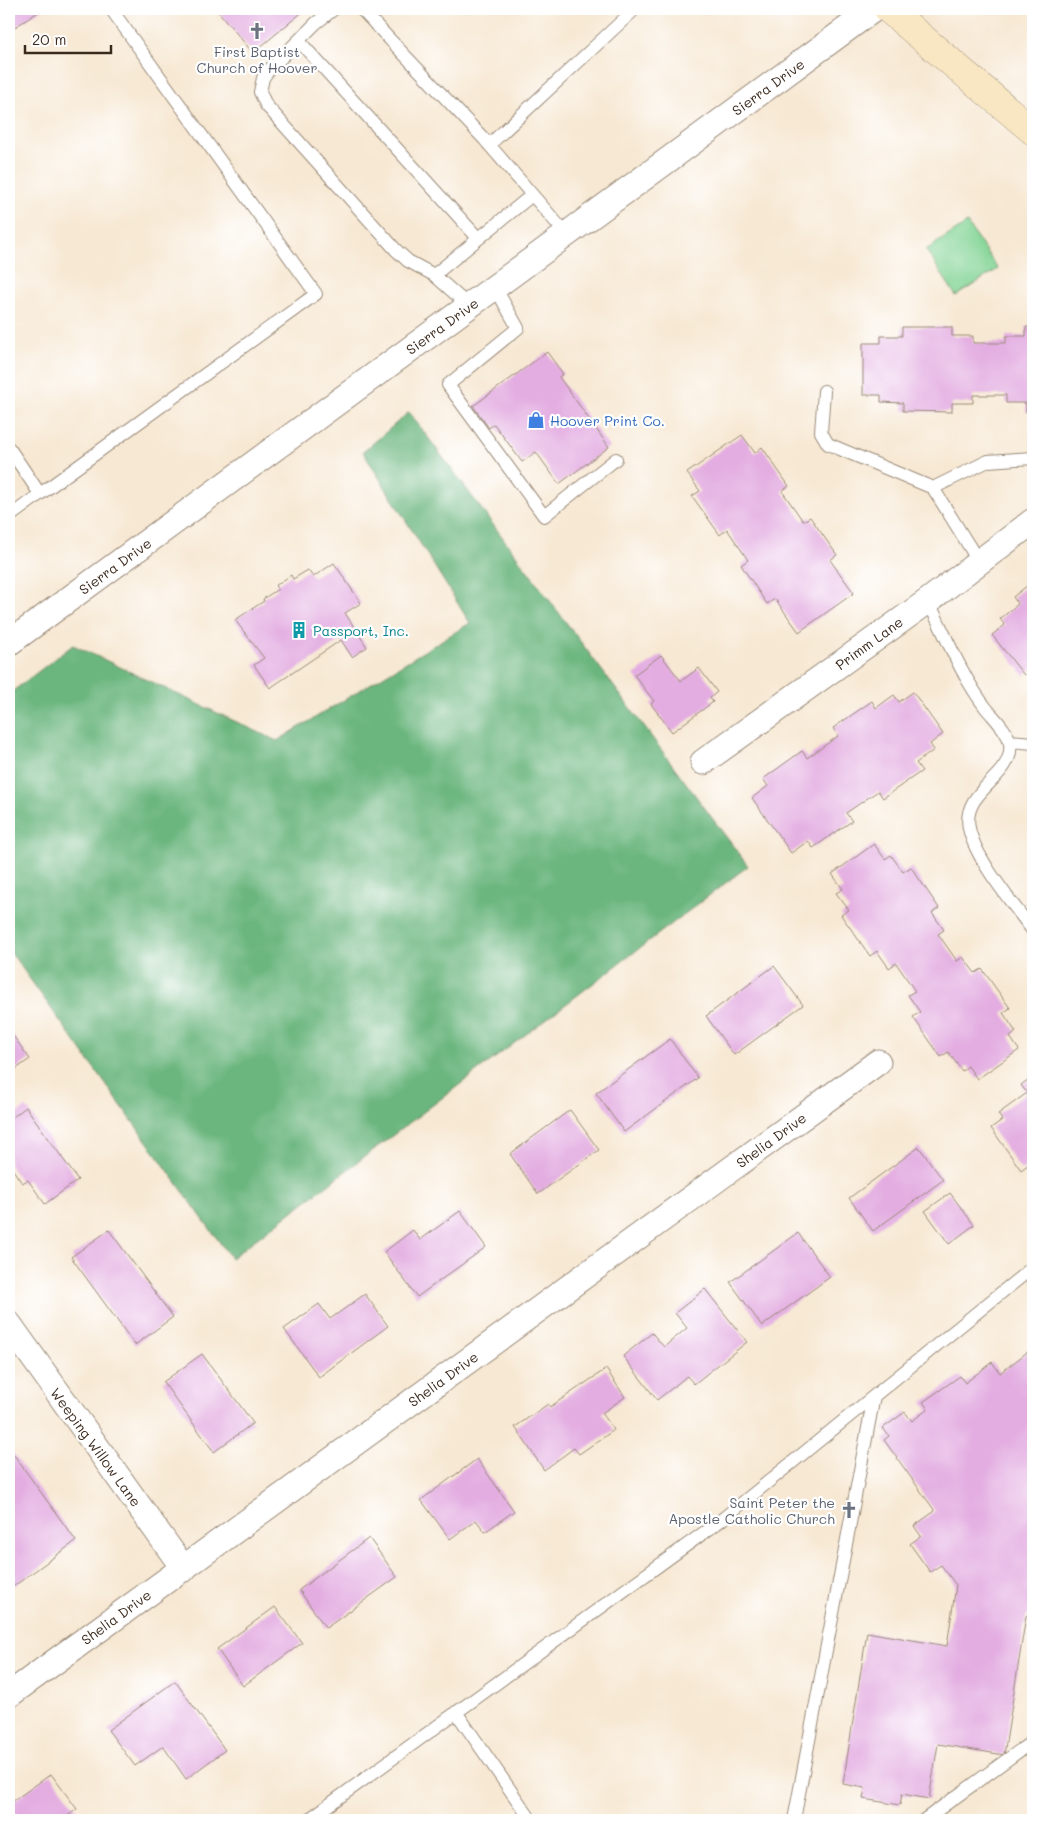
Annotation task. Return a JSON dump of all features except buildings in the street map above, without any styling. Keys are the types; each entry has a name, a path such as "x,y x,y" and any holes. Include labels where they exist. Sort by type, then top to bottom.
{"main road":[{"path":"888,9 1033,131"}],"street":[{"name":"Sierra Drive","path":"9,643 874,9"},
{"name":"Primm Lane","path":"702,762 928,601 1033,521"},
{"name":"Shelia Drive","path":"9,1695 878,1062"},
{"name":"Weeping Willow Lane","path":"9,1324 184,1569"}],"lane":[{"path":"9,517 316,294 111,9"},
{"path":"334,9 299,40 263,78 260,92 266,105 396,250 408,261 434,275 470,306"},
{"path":"361,9 369,14 489,145 566,235"},
{"path":"489,145 635,9"},
{"path":"299,40 478,238"},
{"path":"434,275 532,195"},
{"path":"496,287 518,328 448,386 544,516 616,459"},
{"path":"824,391 821,432 828,444 933,488 978,562"},
{"path":"9,448 40,494"},
{"path":"933,488 988,461 1033,458"},
{"path":"928,601 968,682 1009,740 1010,757 998,774 980,790 971,807 968,827 978,849 993,874 1033,931"},
{"path":"1009,740 1033,743"},
{"path":"308,1820 720,1521 1033,1268"},
{"path":"794,1820 874,1396"},
{"path":"456,1712 531,1820"},
{"path":"924,1820 1033,1741"}],"green space":[{"path":"967,223 998,269 956,296 926,250"},
{"path":"409,412 748,866 231,1258 9,950 9,694 73,645 277,741 470,623 363,452"}],"place":[{"name":"First Baptist Church of Hoover","path":"257,31"},
{"name":"Hoover Print Co.","path":"536,420"},
{"name":"Passport, Inc.","path":"299,630"},
{"name":"Saint Peter the Apostle Catholic Church","path":"849,1510"}]}
